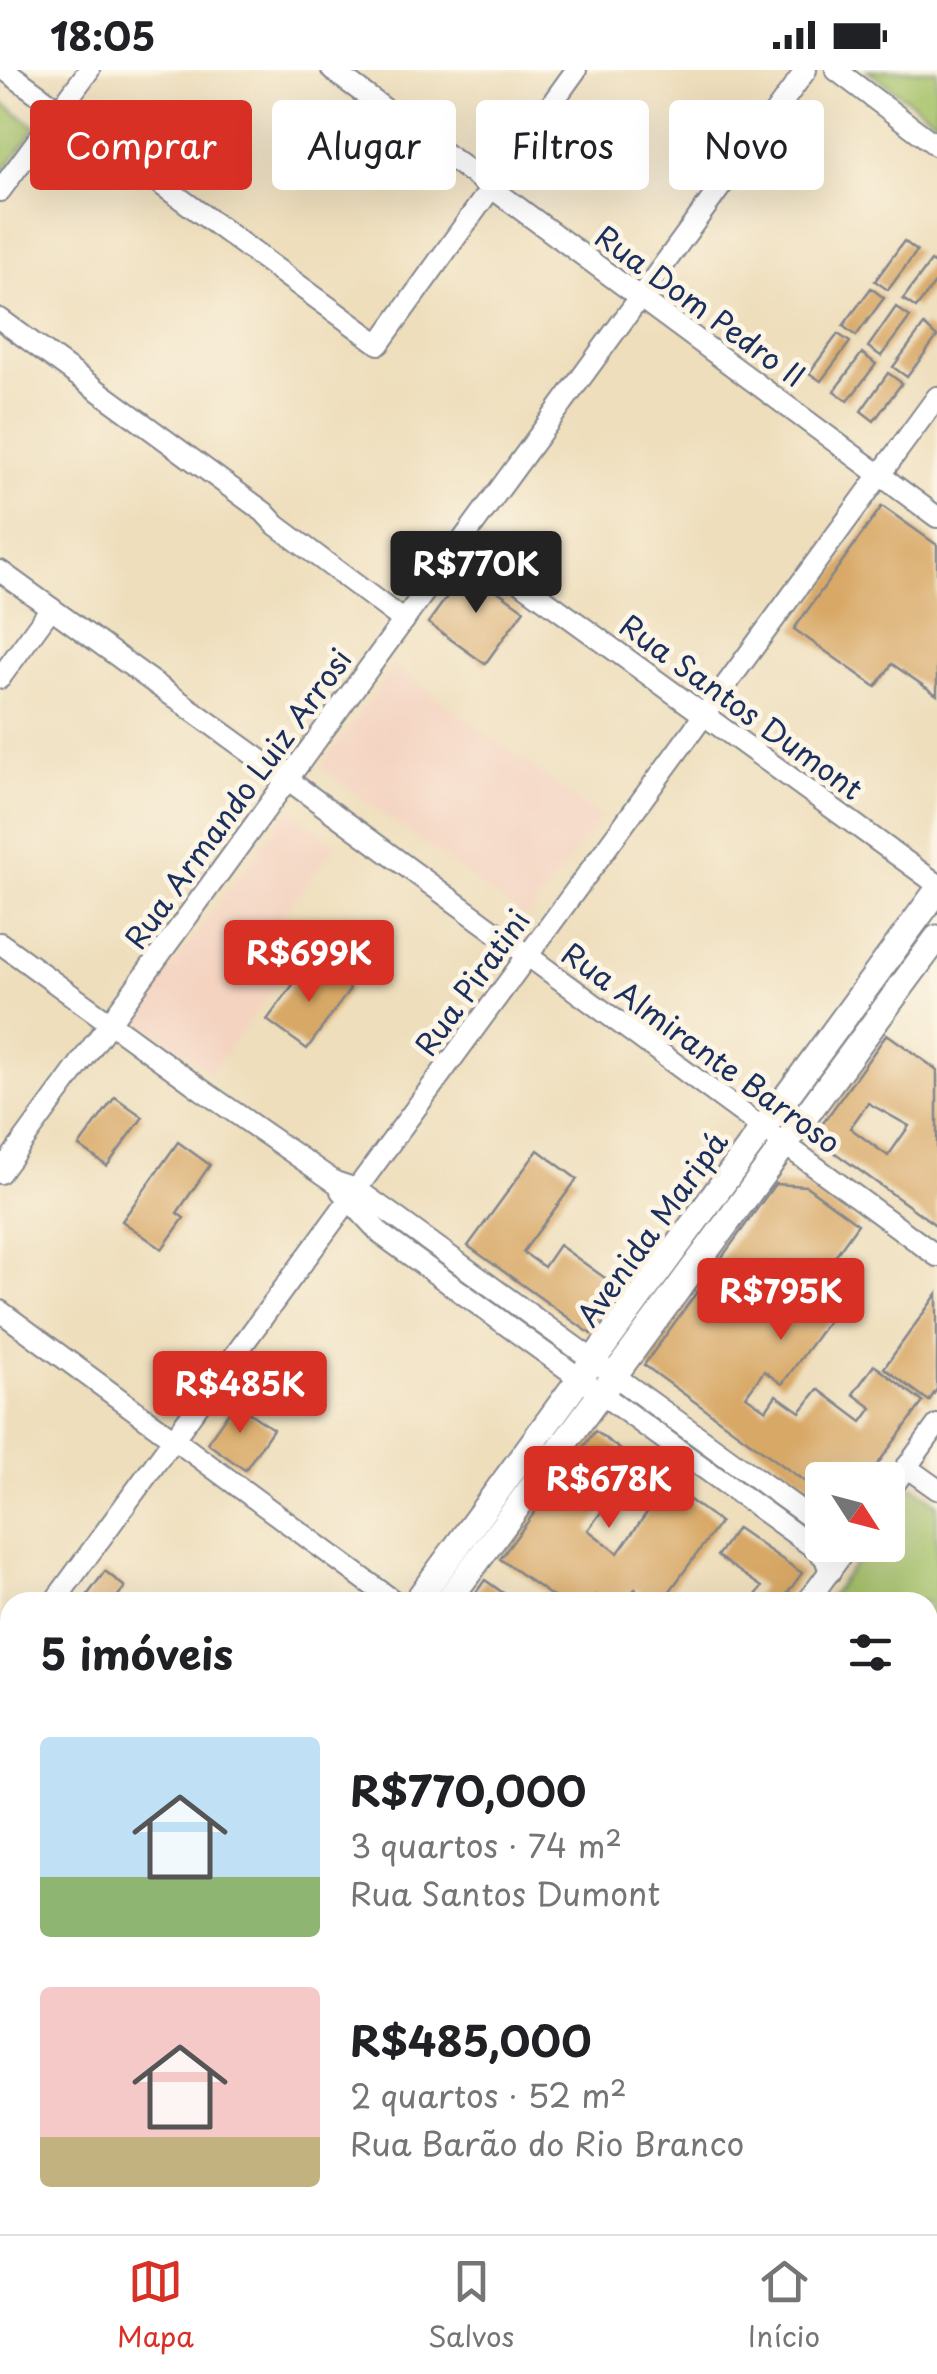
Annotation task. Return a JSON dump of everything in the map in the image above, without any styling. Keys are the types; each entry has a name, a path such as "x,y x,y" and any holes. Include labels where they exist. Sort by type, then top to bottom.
{"main road":[{"name":"Avenida Maripá","path":"627,1337 785,1096 937,888"},
{"path":"918,915 936,924 937,938"},
{"name":"Avenida Maripá","path":"439,1592 627,1337 762,1176 937,938"},
{"path":"785,1096 788,1106 798,1113 809,1111"},
{"path":"743,1157 754,1155 762,1161 762,1176"}],"street":[{"path":"5,70 46,100"},
{"path":"66,100 88,70"},
{"name":"Rua Dom Pedro II","path":"332,70 476,176"},
{"path":"555,100 576,70"},
{"name":"Rua Armando Luiz Arrosi","path":"0,1173 806,70"},
{"path":"836,70 937,146"},
{"path":"0,191 30,150"},
{"path":"169,190 380,344 491,190"},
{"name":"Rua Dom Pedro II","path":"495,190 937,517"},
{"path":"0,320 264,512 276,526 404,620"},
{"name":"Rua Piratini","path":"61,1592 937,397"},
{"name":"Rua Santos Dumont","path":"464,540 937,888"},
{"name":"Rua Almirante Barroso","path":"0,571 937,1256"},
{"path":"0,678 51,608"},
{"path":"0,943 352,1195 394,1216 560,1336 642,1423 805,1541"},
{"path":"352,1195 382,1234 546,1354 655,1405 805,1514"},
{"path":"382,1234 383,1221 394,1216"},
{"path":"0,1311 382,1592"},
{"path":"546,1354 557,1352 560,1336"},
{"path":"642,1423 637,1406 647,1402 655,1405"},
{"path":"937,1425 906,1467 937,1489"},
{"path":"826,1562 830,1572"},
{"path":"815,1592 837,1562"}],"shaded area":[{"path":"394,666 601,818 527,919 320,767"},
{"path":"289,809 336,844 276,924 305,946 211,1073 135,1017"}],"green space":[{"path":"867,70 937,70 937,121"},
{"path":"0,101 30,123 30,135 0,177"},
{"path":"912,1486 937,1504 937,1592 834,1592 856,1562 905,1562 905,1496"}],"building":[{"path":"904,241 917,251 888,290 875,281"},
{"path":"931,261 937,265 937,280 916,308 903,299"},
{"path":"871,288 884,298 856,336 843,326"},
{"path":"896,307 910,317 881,356 868,347"},
{"path":"924,325 937,337 907,377 893,367"},
{"path":"838,334 850,342 821,381 809,373"},
{"path":"862,353 876,364 848,401 834,391"},
{"path":"888,373 902,383 874,421 861,411"},
{"path":"882,506 937,545 937,695 892,664 876,687 794,629"},
{"path":"467,569 524,610 485,664 428,623"},
{"path":"311,960 350,989 307,1049 267,1020"},
{"path":"887,1034 937,1070 937,1226 813,1137","holes":["868,1103 909,1126 888,1156 850,1128"]},
{"path":"115,1097 143,1117 107,1166 79,1146"},
{"path":"178,1142 210,1165 177,1213 184,1218 162,1249 122,1221"},
{"path":"538,1150 577,1179 523,1252 544,1267 559,1245 623,1291 591,1334 468,1246"},
{"path":"775,1184 806,1186 858,1224 823,1273 849,1293 782,1384 764,1371 746,1396 766,1410 776,1395 800,1412 818,1389 862,1422 872,1408 853,1394 874,1365 923,1402 879,1462 805,1462 805,1482 644,1365"},
{"path":"937,1294 937,1389 929,1401 884,1368"},
{"path":"235,1403 273,1429 245,1470 207,1443"},
{"path":"595,1431 720,1522 669,1592 546,1592 500,1559","holes":["621,1485 651,1507 618,1553 588,1530"]},
{"path":"737,1528 802,1573 788,1592 758,1592 762,1587 717,1556"},
{"path":"105,1571 125,1587 121,1592 90,1592"},
{"path":"485,1580 502,1592 476,1592"}]}
